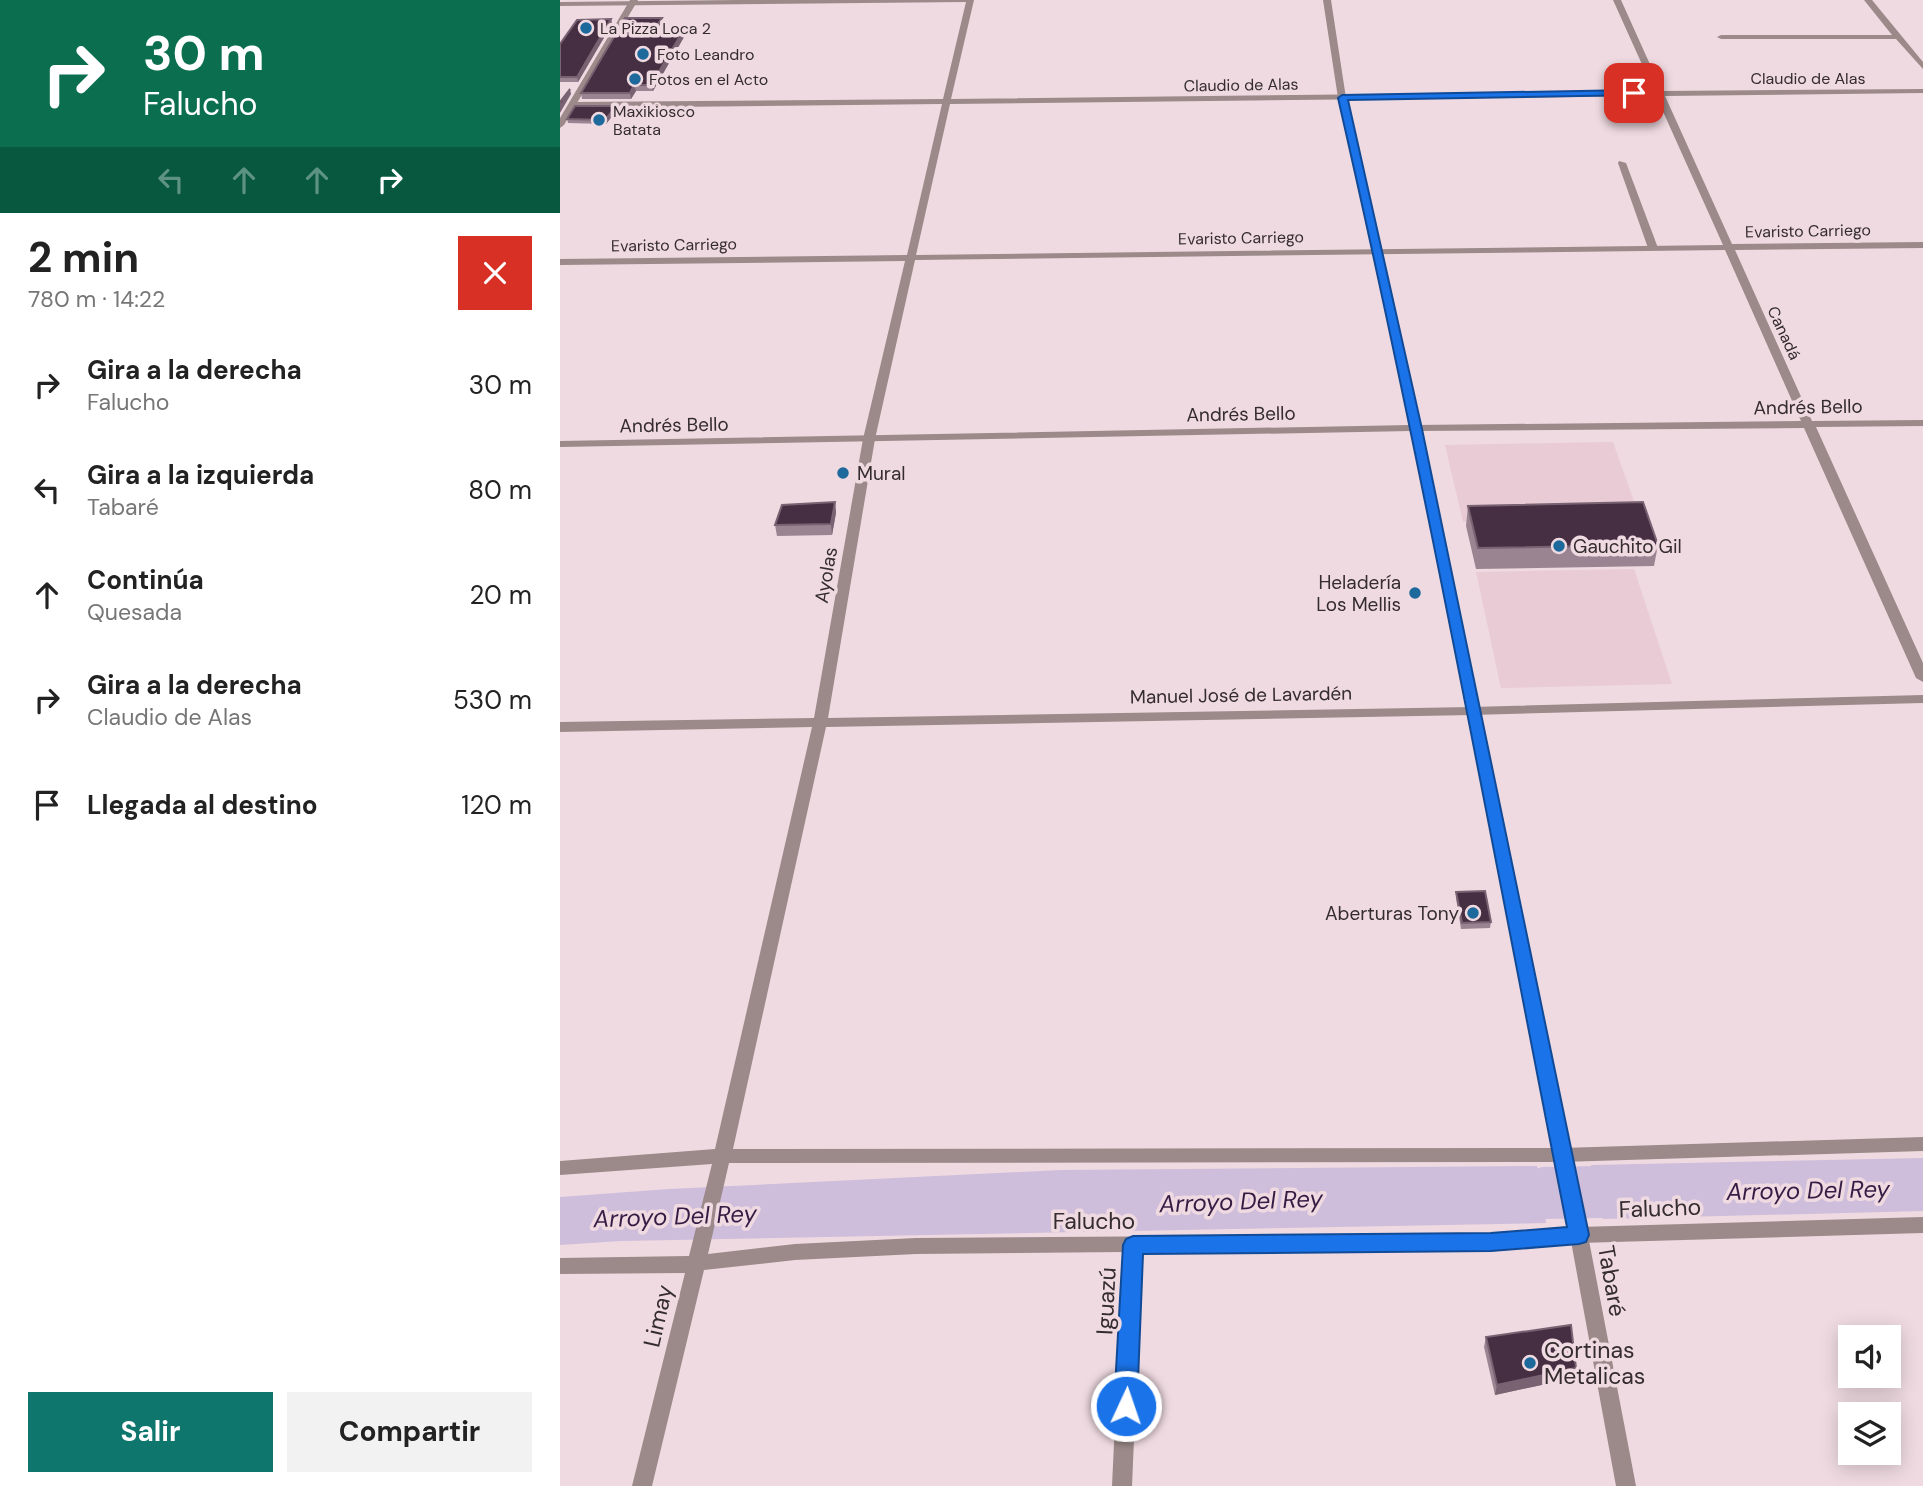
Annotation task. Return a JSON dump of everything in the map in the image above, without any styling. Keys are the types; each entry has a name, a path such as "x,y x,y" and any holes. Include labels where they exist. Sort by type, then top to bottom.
{"street":[{"path":"560,4 633,1 968,0"},
{"name":"Ayolas","path":"719,1163 820,722 869,439 968,0"},
{"name":"Tabaré","path":"1326,0 1342,98 1379,251 1416,429 1578,1230 1626,1486"},
{"name":"Canadá","path":"1617,0 1923,678"},
{"path":"1868,0 1923,67"},
{"path":"560,125 633,1"},
{"path":"1721,37 1897,37"},
{"name":"Claudio de Alas","path":"560,105 1923,91"},
{"path":"1622,163 1653,248"},
{"name":"Evaristo Carriego","path":"560,262 1923,245"},
{"name":"Andrés Bello","path":"560,444 1923,423"},
{"name":"Manuel José de Lavardén","path":"560,727 1472,711 1923,699"},
{"path":"560,1168 719,1163 1564,1162 1923,1144"},
{"name":"Limay","path":"642,1486 719,1163"},
{"name":"Falucho","path":"560,1266 697,1256 916,1246 1491,1242 1578,1230 1923,1225"},
{"name":"Iguazú","path":"1122,1486 1133,1245"}],"shaded area":[{"path":"1613,442 1640,518 1463,522 1445,445"},
{"path":"1634,569 1672,684 1501,688 1476,572"}],"water":[{"path":"1923,1158 1923,1211 1603,1219 1591,1165"},
{"path":"1537,1166 1546,1223 621,1241 560,1245 560,1197 669,1189 1061,1170"}],"building":[{"path":"625,18 662,18 652,32 683,31 651,85 634,85 630,93 581,93"},
{"path":"611,19 577,77 560,77 560,44 577,20"},
{"path":"575,106 616,106 605,120 567,119"},
{"path":"835,502 831,524 775,525 782,505"},
{"path":"1643,502 1658,545 1478,548 1468,506"},
{"name":"Aberturas Tony","path":"1485,891 1491,922 1462,923 1456,892"},
{"name":"Cortinas Metalicas","path":"1571,1325 1576,1368 1497,1385 1486,1337"}],"waterway":[{"name":"Arroyo Del Rey","path":"1542,1193 1663,1191"}],"place":[{"name":"La Pizza Loca 2","path":"586,28"},
{"name":"Foto Leandro","path":"643,54"},
{"name":"Fotos en el Acto","path":"635,79"},
{"name":"Maxikiosco Batata","path":"599,120"},
{"name":"Mural","path":"843,473"},
{"name":"Gauchito Gil","path":"1559,546"},
{"name":"Heladería Los Mellis","path":"1415,593"},
{"name":"Aberturas Tony","path":"1473,913"},
{"name":"Cortinas Metalicas","path":"1530,1363"}],"route":[{"path":"1126,1406 1133,1245 1491,1242 1579,1235 1379,251 1342,98 1634,93"}]}
